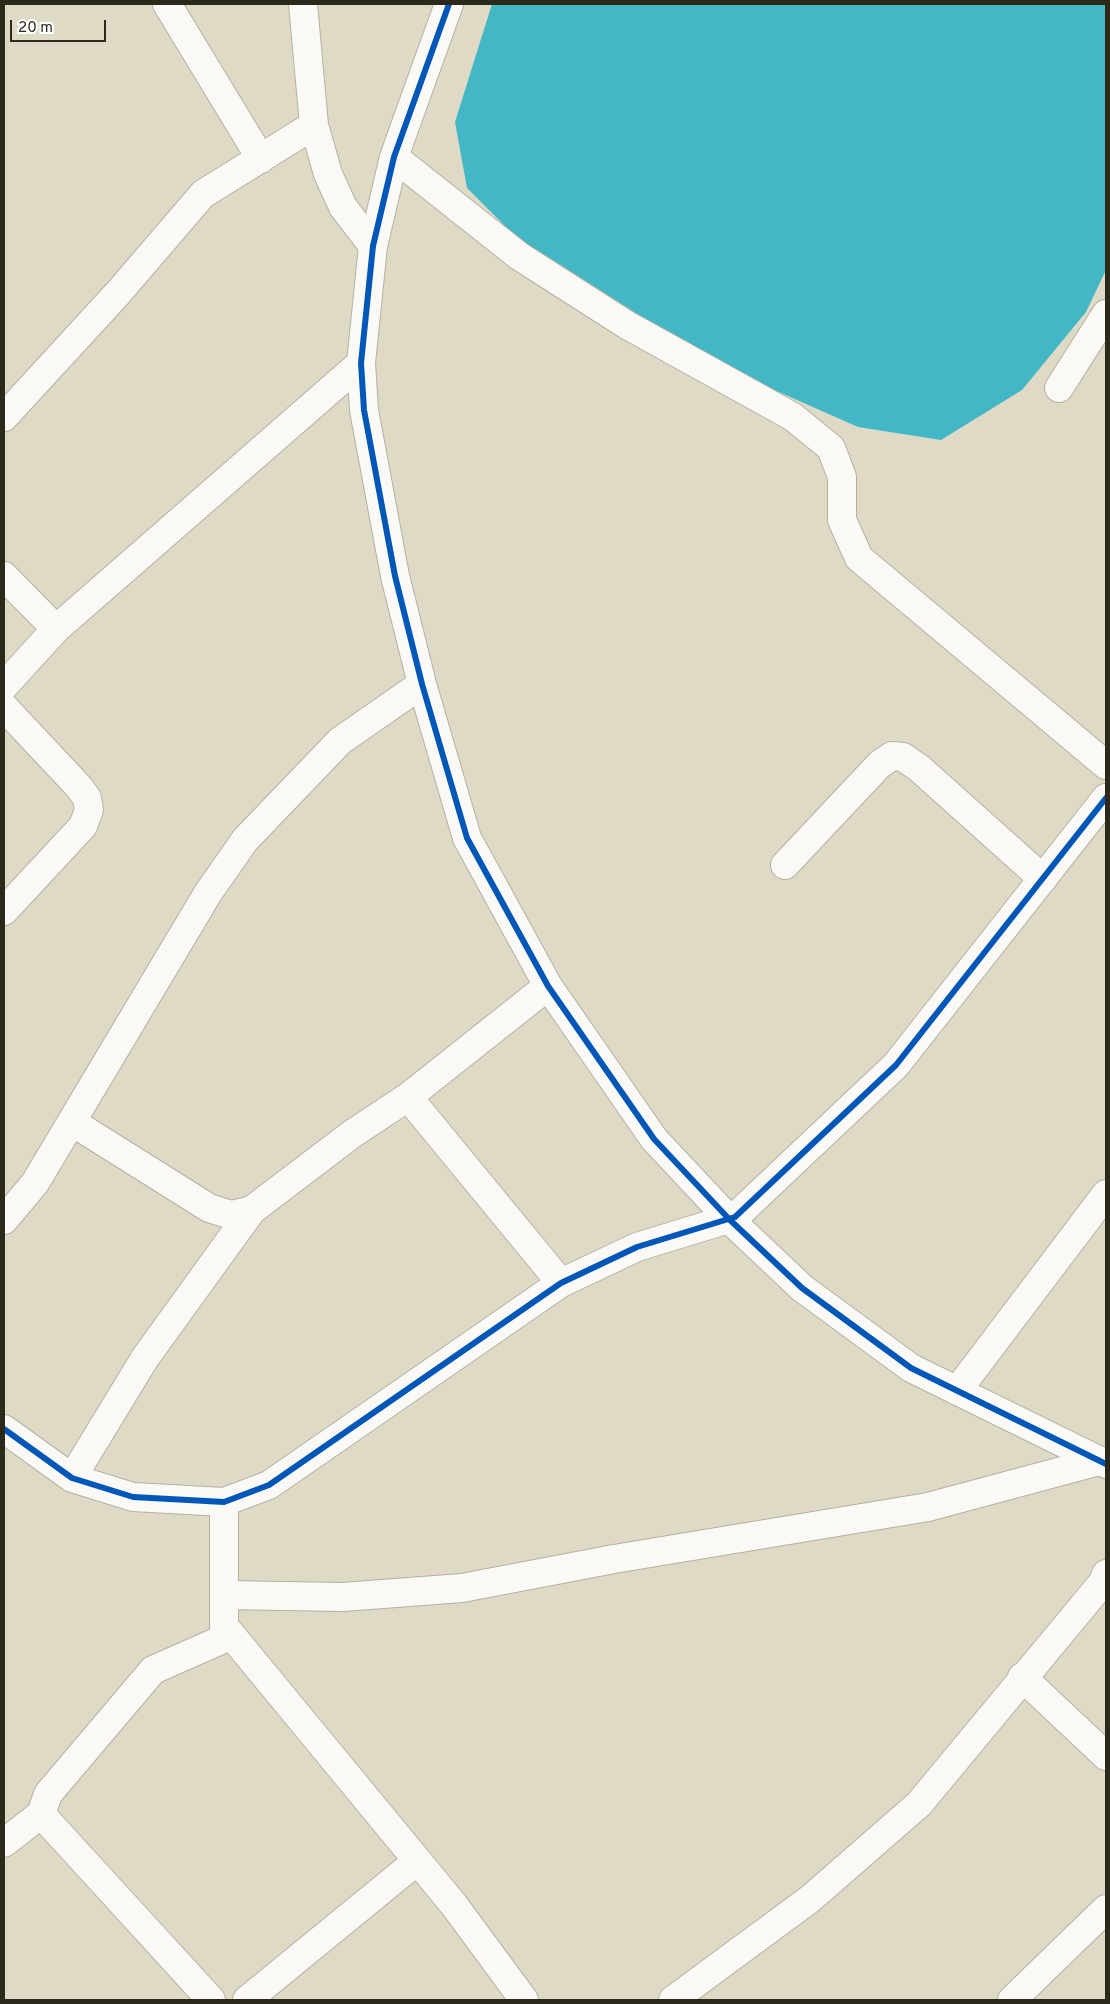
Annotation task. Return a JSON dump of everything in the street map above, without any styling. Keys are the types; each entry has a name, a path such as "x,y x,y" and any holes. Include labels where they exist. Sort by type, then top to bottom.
{"street":[{"path":"168,4 261,159"},
{"path":"303,4 314,125 328,174 343,207 373,246"},
{"path":"449,4 394,158 373,246 361,363 364,410 393,566 422,684 467,838 548,986 654,1139 729,1218 802,1288 911,1368 1102,1463"},
{"path":"4,417 118,293 203,194 314,125"},
{"path":"394,158 519,256 627,325 794,417 831,448 842,478 842,520 858,558 1106,766"},
{"path":"1060,388 1106,314"},
{"path":"4,686 56,629 361,363"},
{"path":"4,576 56,629"},
{"path":"4,1220 35,1183 208,893 245,840 340,741 422,684"},
{"path":"4,707 78,786 87,798 89,810 84,826 4,911"},
{"path":"785,865 880,764 892,756 903,757 919,768 1043,879"},
{"path":"4,1428 72,1478 133,1497 224,1502 269,1485 561,1283 637,1247 735,1217 896,1065 1106,798"},
{"path":"72,1478 145,1358 252,1210 352,1134 408,1097 548,986"},
{"path":"408,1097 561,1283"},
{"path":"72,1122 209,1208 231,1214 252,1210"},
{"path":"957,1391 1106,1194"},
{"path":"224,1595 343,1597 462,1588 928,1506 1102,1463"},
{"path":"224,1502 224,1626 230,1636 454,1905 524,2000"},
{"path":"674,2000 810,1899 919,1804 1022,1677 1103,1582 1106,1574"},
{"path":"4,1843 40,1814 48,1794 153,1670 230,1636"},
{"path":"1022,1677 1106,1756"},
{"path":"40,1814 211,2000"},
{"path":"247,2000 417,1861"},
{"path":"1012,2000 1106,1909"}],"water":[{"path":"492,4 1106,4 1106,270 1086,312 1022,390 941,440 858,427 718,365 544,265 467,188 455,122"}],"cycle path":[{"path":"449,4 394,157 373,246 361,363 364,410 395,576 422,684 467,838 548,986 654,1139 729,1219 802,1288 911,1368 1106,1464"},
{"path":"4,1429 72,1478 133,1497 224,1502 269,1485 561,1283 637,1247 735,1217 896,1065 1106,798"}]}
